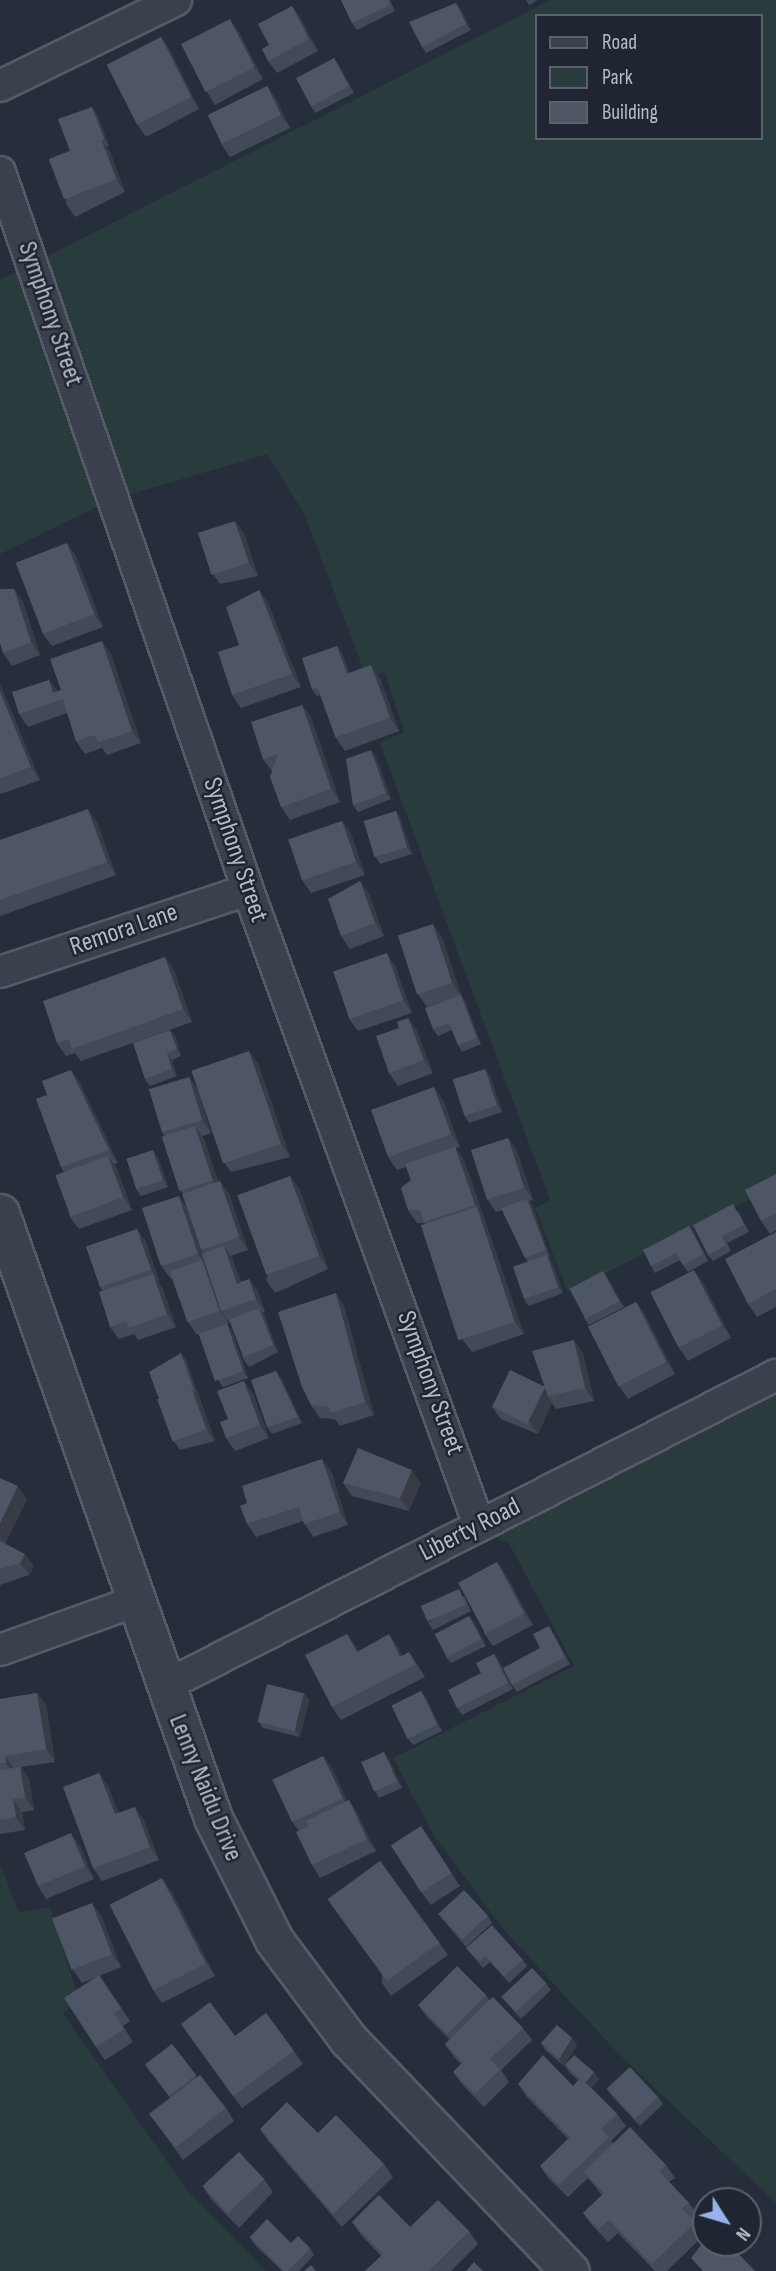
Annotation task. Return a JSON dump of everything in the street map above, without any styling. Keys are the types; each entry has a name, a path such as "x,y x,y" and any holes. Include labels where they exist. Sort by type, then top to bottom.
{"street":[{"path":"0,86 176,0"},
{"name":"Symphony Street","path":"0,172 248,890 479,1525"},
{"name":"Remora Lane","path":"0,972 248,890"},
{"name":"Lenny Naidu Drive","path":"0,1213 133,1602 213,1818 290,1964 433,2134 570,2271"},
{"name":"Liberty Road","path":"165,1686 776,1375"},
{"path":"0,1650 133,1602"}],"green space":[{"path":"551,0 776,0 776,1186 568,1292 535,1208 550,1200 380,743 404,732 385,673 366,676 304,513 267,454 111,500 0,554 0,280"},
{"path":"776,1377 776,2203 619,2054 503,1929 433,1834 393,1758 574,1666 509,1543 479,1530"},
{"path":"0,1864 19,1913 50,1907 78,1997 63,2014 187,2190 266,2271 0,2271"}],"building":[{"path":"341,0 388,0 390,5 352,23"},
{"path":"456,3 466,24 422,47 409,22"},
{"path":"292,6 309,39 268,61 262,49 269,45 258,24"},
{"path":"230,19 255,67 206,92 181,44"},
{"path":"161,37 191,97 137,124 107,65"},
{"path":"334,58 349,86 311,106 296,78"},
{"path":"267,86 281,115 222,144 208,115"},
{"path":"92,107 104,139 70,151 58,119"},
{"path":"101,139 116,179 64,199 49,159"},
{"path":"235,521 249,563 212,575 198,533"},
{"path":"67,543 94,614 43,634 16,563"},
{"path":"0,589 14,589 31,642 3,653 0,643"},
{"path":"259,590 292,674 232,695 218,652 239,645 226,607"},
{"path":"102,641 132,731 98,742 95,735 76,741 63,699 19,714 12,692 49,680 53,693 61,690 50,659"},
{"path":"337,646 347,674 312,689 302,658"},
{"path":"371,665 390,718 336,737 316,685"},
{"path":"0,692 31,767 0,778"},
{"path":"302,705 331,789 281,807 270,777 278,754 263,759 251,722"},
{"path":"371,750 386,793 353,805 346,759"},
{"path":"88,809 107,862 0,900 0,840"},
{"path":"396,811 407,847 375,857 363,821"},
{"path":"342,821 356,862 302,880 288,840"},
{"path":"360,881 375,923 341,936 328,899"},
{"path":"433,924 452,983 417,994 398,935"},
{"path":"387,953 403,1000 349,1019 333,972"},
{"path":"165,957 183,1009 72,1049 69,1039 57,1043 43,1001"},
{"path":"461,995 477,1038 458,1045 449,1023 433,1029 425,1008"},
{"path":"408,1018 424,1060 389,1073 376,1036 399,1028 397,1022"},
{"path":"170,1030 177,1049 167,1053 172,1069 145,1079 133,1043"},
{"path":"249,1051 281,1144 223,1164 191,1071"},
{"path":"485,1069 497,1105 464,1116 453,1080"},
{"path":"71,1070 109,1150 61,1167 36,1099 47,1095 42,1081"},
{"path":"189,1077 202,1120 162,1132 149,1089"},
{"path":"434,1087 451,1134 388,1157 371,1110"},
{"path":"195,1126 213,1180 179,1191 162,1137"},
{"path":"508,1138 524,1187 487,1200 471,1150"},
{"path":"455,1147 475,1205 424,1222 420,1210 408,1210 401,1188 411,1180 405,1164"},
{"path":"153,1150 163,1180 136,1189 126,1159"},
{"path":"108,1156 123,1197 70,1216 55,1175"},
{"path":"776,1174 776,1213 761,1221 745,1190"},
{"path":"290,1176 319,1256 266,1275 237,1195"},
{"path":"220,1181 239,1237 201,1250 182,1194"},
{"path":"179,1196 198,1254 161,1266 142,1208"},
{"path":"527,1199 546,1250 525,1258 501,1208"},
{"path":"733,1204 744,1225 722,1236 726,1245 708,1255 693,1225"},
{"path":"477,1207 514,1322 458,1340 421,1225"},
{"path":"689,1226 704,1254 683,1265 676,1253 651,1266 643,1250"},
{"path":"137,1229 151,1270 100,1287 86,1247"},
{"path":"776,1232 776,1289 748,1304 725,1259"},
{"path":"224,1246 237,1284 249,1279 256,1299 221,1311 202,1254"},
{"path":"547,1255 558,1287 524,1299 513,1267"},
{"path":"202,1260 220,1311 187,1322 170,1271"},
{"path":"694,1270 722,1325 678,1347 650,1292"},
{"path":"603,1271 619,1301 585,1319 569,1289"},
{"path":"153,1274 167,1314 129,1328 126,1321 110,1327 99,1292"},
{"path":"336,1293 365,1402 331,1413 328,1406 311,1405 302,1387 278,1312"},
{"path":"636,1302 666,1362 618,1386 588,1327"},
{"path":"259,1308 273,1345 243,1357 229,1319"},
{"path":"227,1324 243,1371 215,1381 199,1334"},
{"path":"574,1340 585,1388 548,1396 532,1351"},
{"path":"181,1353 195,1393 191,1387 159,1399 149,1372"},
{"path":"510,1370 545,1387 527,1424 492,1407"},
{"path":"276,1371 298,1417 267,1427 251,1380"},
{"path":"244,1381 260,1425 226,1438 220,1422 228,1419 217,1391"},
{"path":"191,1387 206,1429 173,1442 157,1399"},
{"path":"358,1448 412,1470 400,1498 343,1483"},
{"path":"322,1459 340,1512 304,1524 299,1507 247,1524 240,1506 247,1503 242,1486"},
{"path":"0,1478 18,1486 0,1523"},
{"path":"0,1541 25,1554 20,1563 0,1569"},
{"path":"497,1562 524,1613 485,1634 458,1583"},
{"path":"459,1589 466,1605 428,1622 421,1606"},
{"path":"469,1616 481,1639 447,1657 435,1634"},
{"path":"549,1626 565,1657 512,1685 503,1668 540,1648 533,1634"},
{"path":"347,1634 357,1652 389,1634 400,1657 409,1652 416,1664 332,1707 305,1655"},
{"path":"494,1654 508,1683 457,1708 448,1690 481,1673 476,1663"},
{"path":"267,1684 304,1693 294,1731 258,1722"},
{"path":"421,1691 437,1724 408,1739 391,1705"},
{"path":"37,1693 46,1749 5,1756 6,1763 0,1763 0,1699"},
{"path":"384,1752 397,1781 374,1791 361,1762"},
{"path":"323,1756 343,1799 292,1822 272,1780"},
{"path":"20,1767 25,1797 13,1799 16,1817 0,1820 0,1770"},
{"path":"99,1773 115,1814 135,1807 150,1847 93,1868 63,1787"},
{"path":"349,1800 367,1839 312,1865 296,1832 309,1826 306,1821"},
{"path":"421,1826 451,1873 421,1893 391,1846"},
{"path":"71,1833 85,1866 38,1886 24,1853"},
{"path":"380,1861 439,1943 387,1981 327,1899"},
{"path":"162,1878 206,1964 153,1990 109,1905"},
{"path":"464,1890 488,1916 462,1939 438,1914"},
{"path":"92,1903 112,1954 72,1970 52,1918"},
{"path":"492,1925 523,1960 504,1976 485,1955 479,1961 466,1948"},
{"path":"457,1966 486,1995 447,2034 418,2005"},
{"path":"532,1968 546,1983 516,2012 501,1997"},
{"path":"99,1975 121,2008 114,2013 124,2029 96,2047 64,1998"},
{"path":"493,1997 523,2028 490,2059 500,2070 475,2094 453,2072 463,2062 445,2044"},
{"path":"210,2002 235,2036 266,2013 294,2051 233,2096 181,2024"},
{"path":"557,2025 572,2038 559,2059 541,2043"},
{"path":"172,2044 196,2075 169,2096 145,2065"},
{"path":"543,2055 573,2086 581,2078 617,2114 601,2129 609,2137 559,2185 540,2166 570,2137 518,2084"},
{"path":"574,2055 594,2072 586,2082 565,2065"},
{"path":"630,2067 658,2097 635,2119 607,2089"},
{"path":"200,2075 226,2108 175,2147 150,2114"},
{"path":"287,2102 318,2133 336,2115 384,2164 333,2214 260,2129"},
{"path":"630,2127 666,2165 659,2171 689,2203 682,2209 692,2218 692,2226 652,2264 609,2220 599,2229 583,2213 604,2193 584,2172"},
{"path":"239,2152 264,2179 228,2213 202,2186"},
{"path":"379,2195 410,2227 438,2200 469,2231 429,2271 365,2271 383,2254 352,2222"},
{"path":"267,2219 291,2243 298,2236 310,2248 288,2271 284,2271 250,2237"},
{"path":"742,2257 755,2271 703,2271 691,2258"},
{"path":"474,2262 483,2271 466,2271"},
{"path":"311,2265 316,2271 304,2271"}]}
